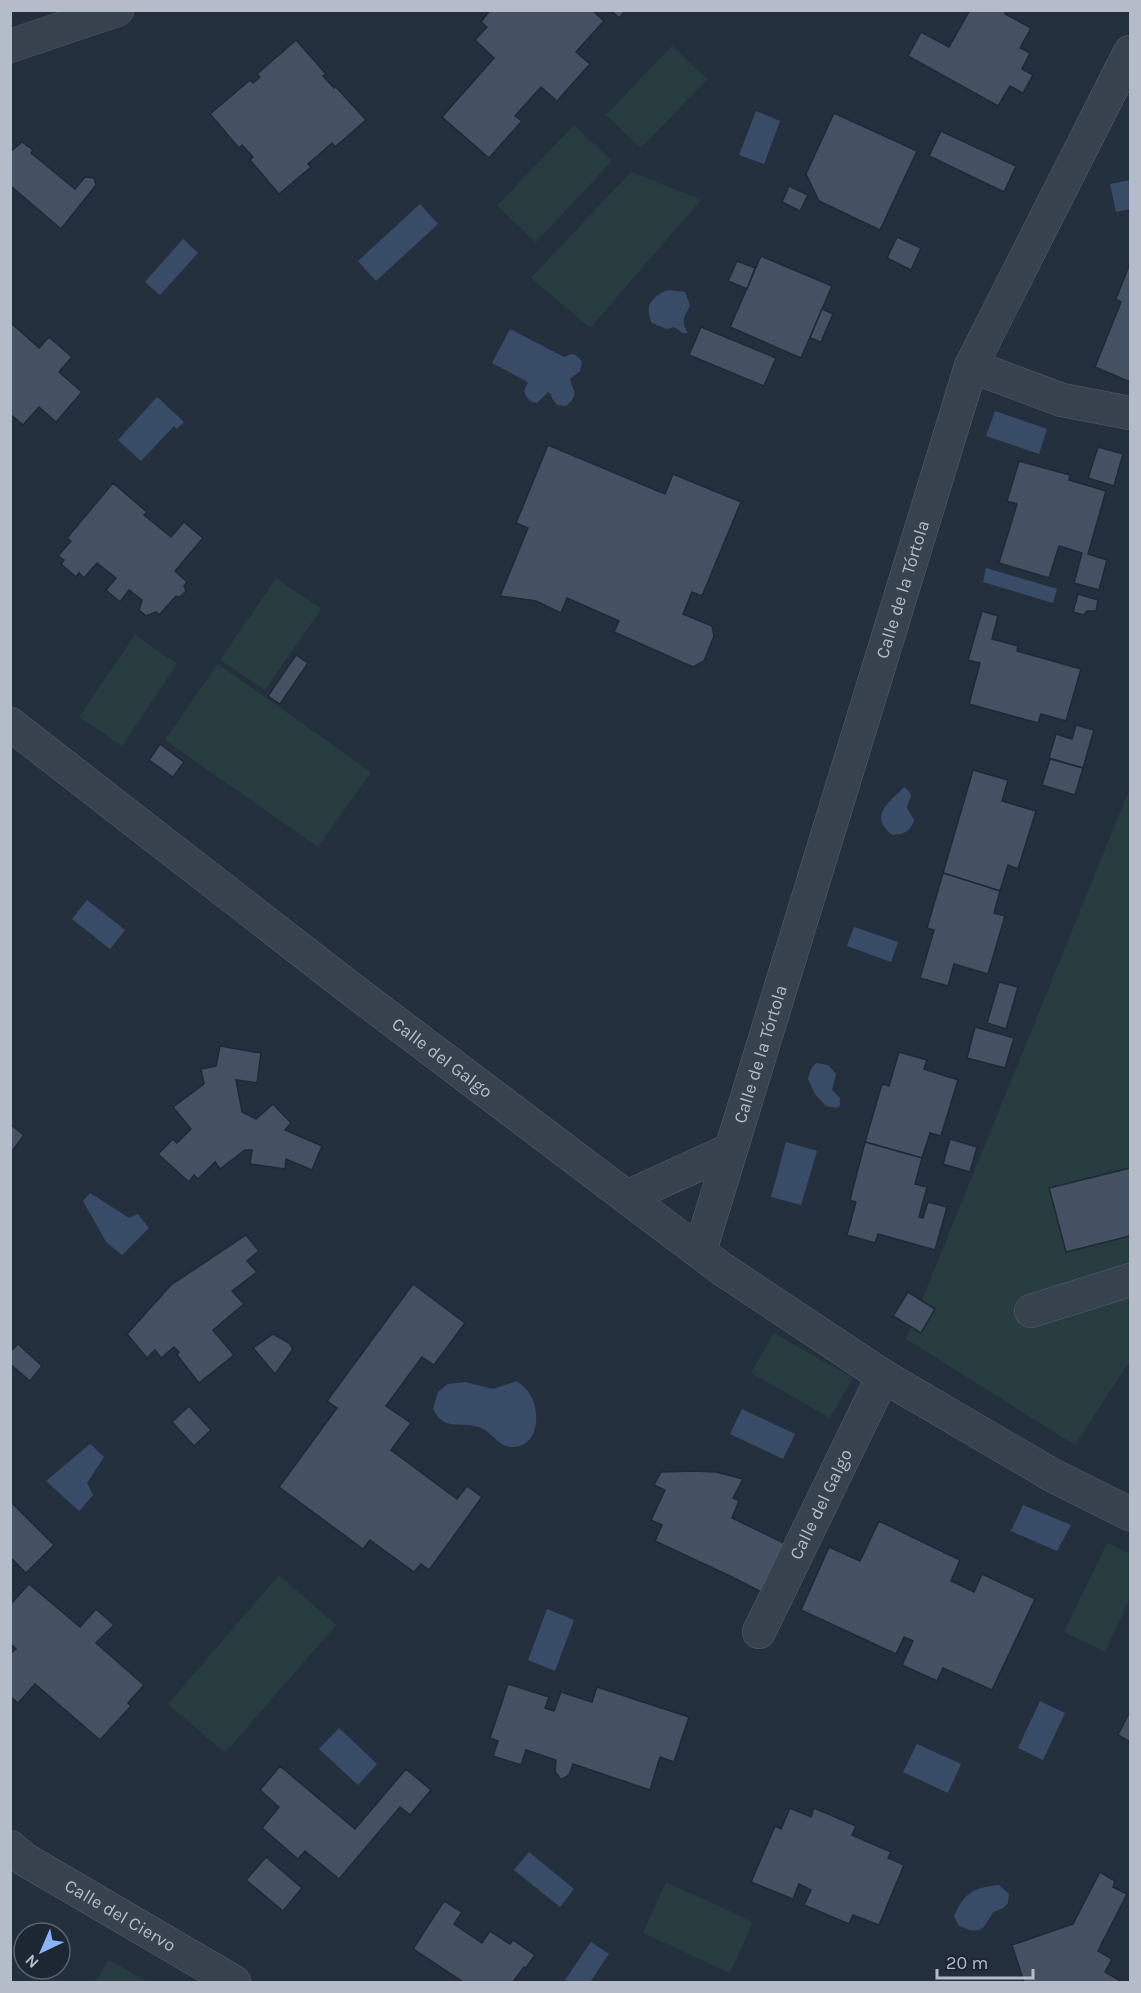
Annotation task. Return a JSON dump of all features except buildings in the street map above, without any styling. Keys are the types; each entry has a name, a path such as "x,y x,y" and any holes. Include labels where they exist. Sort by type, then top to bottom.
{"street":[{"path":"10,46 117,10"},
{"name":"Calle de la Tórtola","path":"700,1251 971,366 1131,52"},
{"path":"971,366 1062,400 1131,413"},
{"name":"Calle del Galgo","path":"10,724 350,988 722,1269 883,1376 1052,1476 1128,1506"},
{"path":"627,1197 730,1150"},
{"path":"1031,1311 1131,1280"},
{"name":"Calle del Galgo","path":"759,1632 883,1376"},
{"name":"Calle del Ciervo","path":"10,1847 24,1859 234,1983"}],"green space":[{"path":"672,46 707,79 641,148 606,115"},
{"path":"574,125 612,161 536,242 497,206"},
{"path":"631,172 701,200 590,328 531,278"},
{"path":"276,578 321,609 265,690 220,660"},
{"path":"135,635 177,664 122,746 79,717"},
{"path":"218,664 371,772 318,847 165,740"},
{"path":"1130,788 1130,1361 1075,1445 906,1339"},
{"path":"774,1333 853,1378 830,1418 751,1373"},
{"path":"1107,1543 1130,1554 1130,1598 1105,1652 1064,1632"},
{"path":"279,1575 336,1625 225,1753 168,1704"},
{"path":"666,1882 753,1922 730,1973 643,1933"},
{"path":"109,1960 148,1982 95,1982"}],"water":[{"path":"756,111 780,121 764,164 739,155"},
{"path":"1130,180 1130,209 1116,212 1110,184"},
{"path":"420,204 438,224 376,281 358,261"},
{"path":"183,239 198,253 160,295 145,282"},
{"path":"667,290 685,292 690,306 684,320 688,333 683,333 674,327 667,329 652,323 649,312 650,303"},
{"path":"510,329 564,357 576,355 582,362 580,371 570,379 574,396 566,406 557,405 548,392 537,403 532,402 524,391 528,382 492,363"},
{"path":"157,397 184,422 177,429 174,426 141,461 118,440"},
{"path":"995,411 1047,429 1039,454 986,436"},
{"path":"986,568 1057,589 1053,603 983,582"},
{"path":"904,787 911,795 907,808 914,820 906,832 892,835 885,828 881,815 887,804"},
{"path":"87,900 125,930 110,949 72,919"},
{"path":"854,927 898,942 891,962 847,946"},
{"path":"816,1063 828,1065 836,1074 832,1090 840,1098 840,1105 837,1108 826,1106 815,1094 808,1079"},
{"path":"786,1142 817,1151 801,1205 771,1197"},
{"path":"90,1193 129,1218 138,1214 149,1228 122,1255 106,1242 83,1201"},
{"path":"517,1381 532,1397 536,1415 533,1433 522,1445 513,1447 503,1445 481,1428 443,1421 433,1409 438,1392 448,1384 465,1382 493,1389"},
{"path":"742,1409 795,1434 783,1459 730,1434"},
{"path":"90,1444 104,1457 87,1483 93,1495 79,1511 46,1481"},
{"path":"1023,1505 1071,1525 1057,1551 1011,1531"},
{"path":"547,1609 574,1620 555,1671 528,1660"},
{"path":"1040,1701 1065,1713 1043,1760 1018,1748"},
{"path":"339,1728 377,1764 358,1785 319,1749"},
{"path":"917,1744 961,1764 948,1793 903,1772"},
{"path":"529,1852 574,1889 560,1907 514,1870"},
{"path":"999,1885 1009,1894 1008,1903 993,1912 981,1929 973,1930 959,1926 954,1916 966,1896 976,1890"},
{"path":"591,1942 609,1954 590,1982 565,1980"}]}
